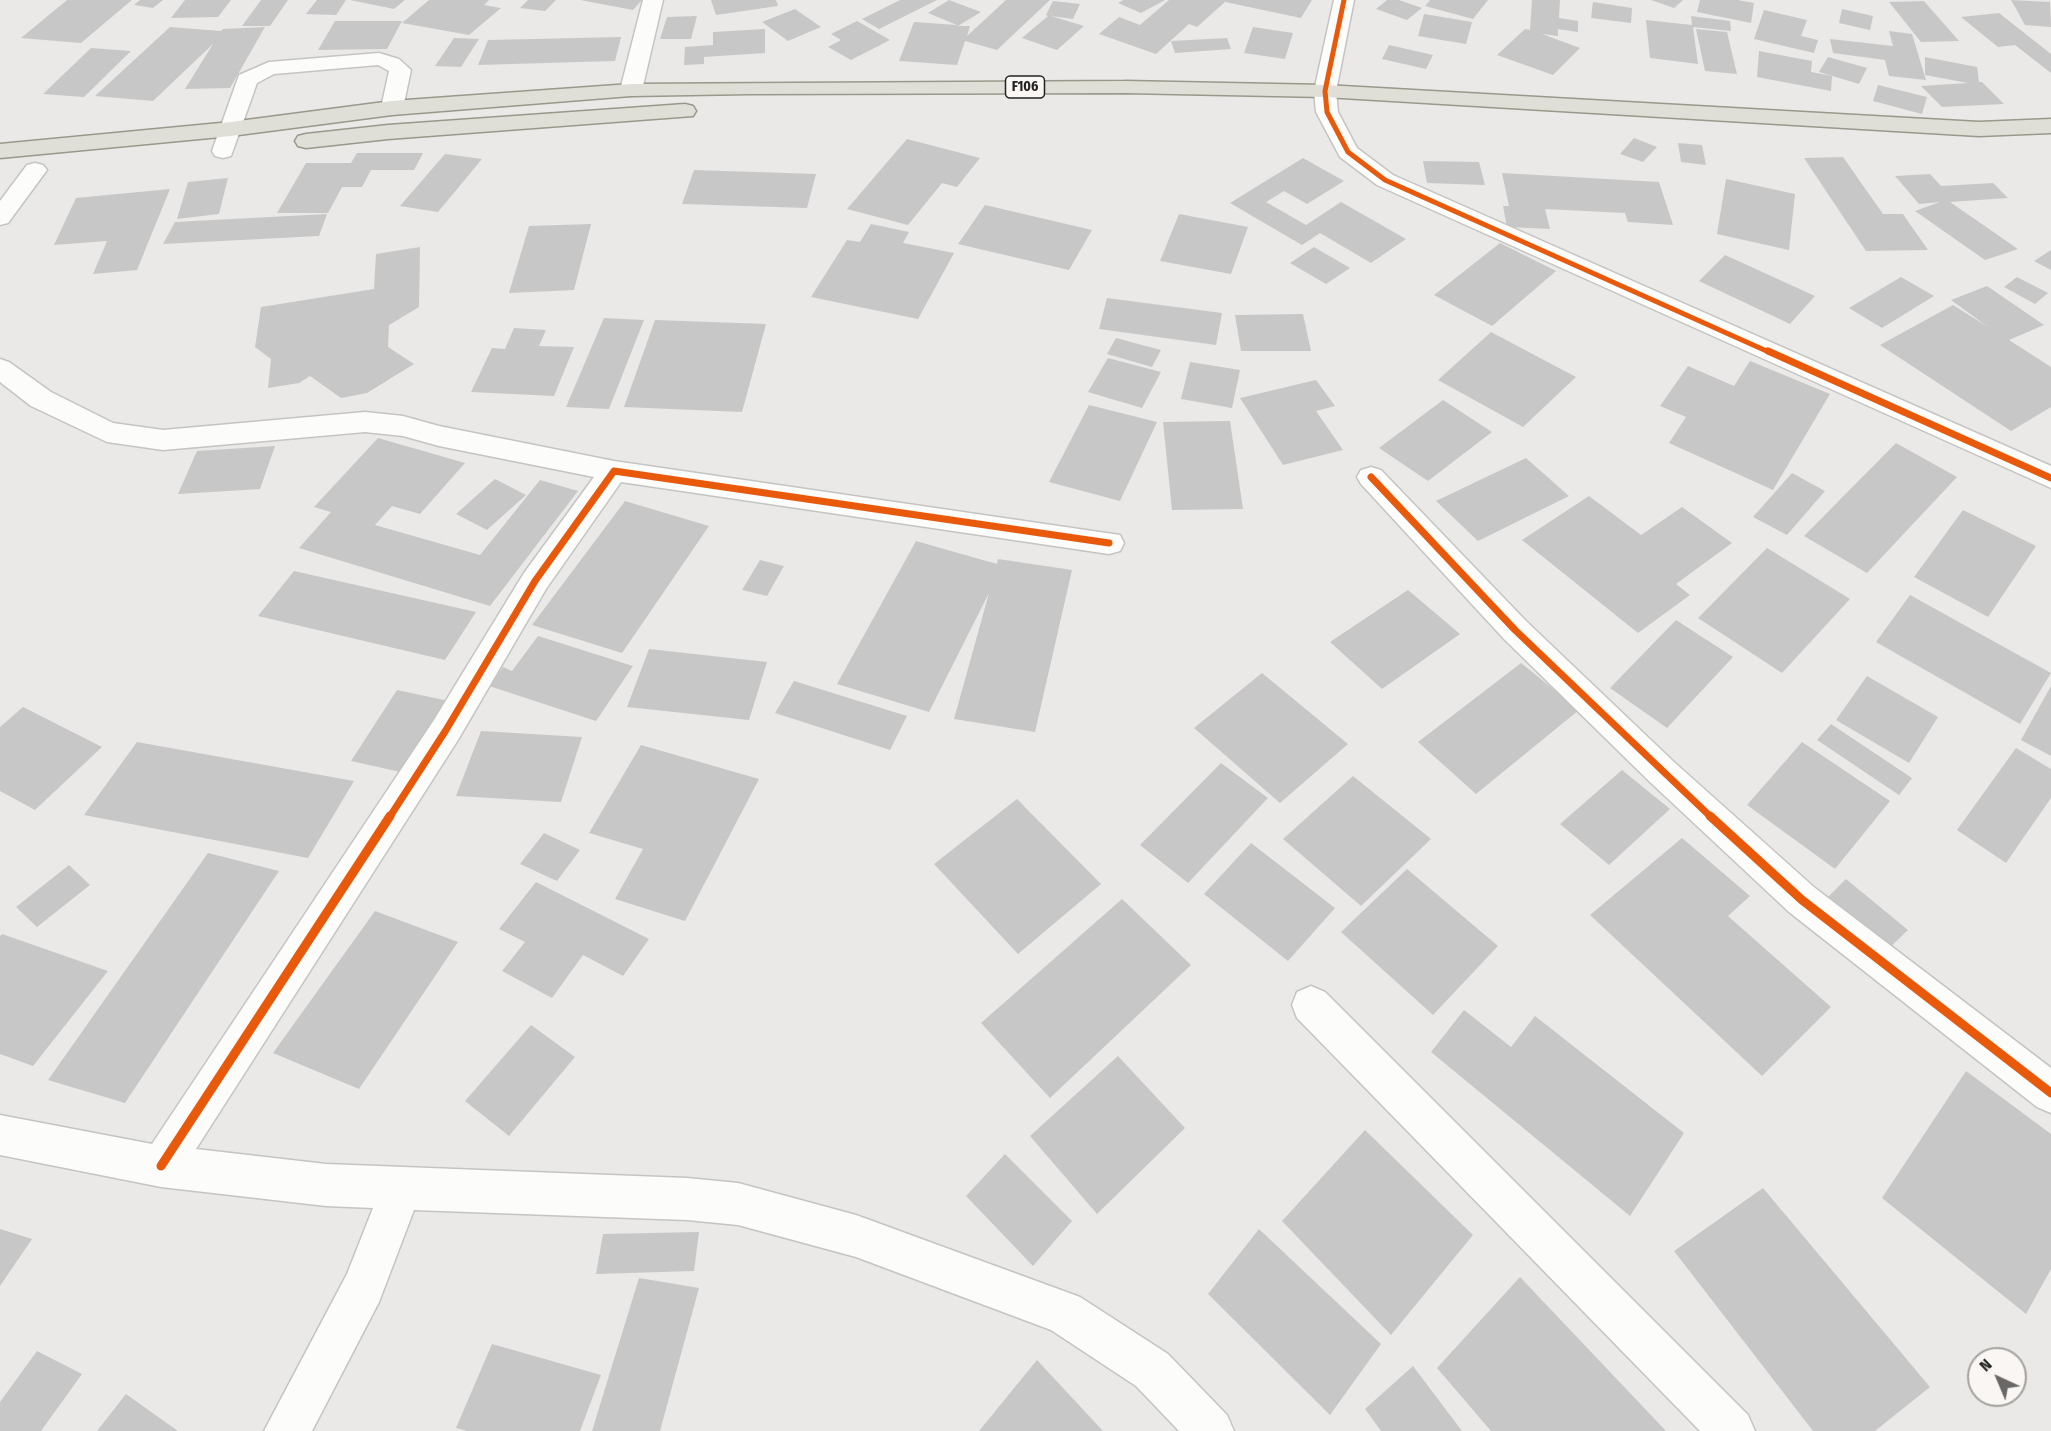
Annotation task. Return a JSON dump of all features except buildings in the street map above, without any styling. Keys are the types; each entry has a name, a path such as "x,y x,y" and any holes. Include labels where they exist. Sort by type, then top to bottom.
{"main road":[{"name":"F106","path":"0,151 231,129 392,108 631,90 1125,87 1983,149"},
{"name":"F106","path":"282,144 388,132 627,114 744,108 1126,107 1326,101 1979,129 2051,126"},
{"path":"164,157 258,147"},
{"path":"23,170 58,167"}],"street":[{"path":"631,90 653,0"},
{"path":"1344,0 1326,101 1348,152 1384,180 2051,478"},
{"path":"223,151 247,80 269,68 379,59 392,63 400,70 392,108"},
{"path":"0,218 23,170"},
{"path":"0,368 41,399 107,432 163,440 365,422 402,426 439,436 614,471 1109,543"},
{"path":"161,1166 446,730 535,581 614,471"},
{"path":"1371,477 1515,630 1662,772 1793,892 2051,1093"},
{"path":"1311,1005 1732,1431"},
{"path":"0,1136 161,1166 326,1185 687,1199 738,1204 856,1236 1064,1313 1152,1370 1211,1431"},
{"path":"287,1431 364,1287 401,1189"}],"cycle path":[{"path":"1344,0 1325,91 1327,112 1348,152 1385,180 2051,478"},
{"path":"161,1166 446,730 535,581 614,471 1109,543"},
{"path":"1371,477 1515,630 1662,772 1802,900 2051,1093"}]}
